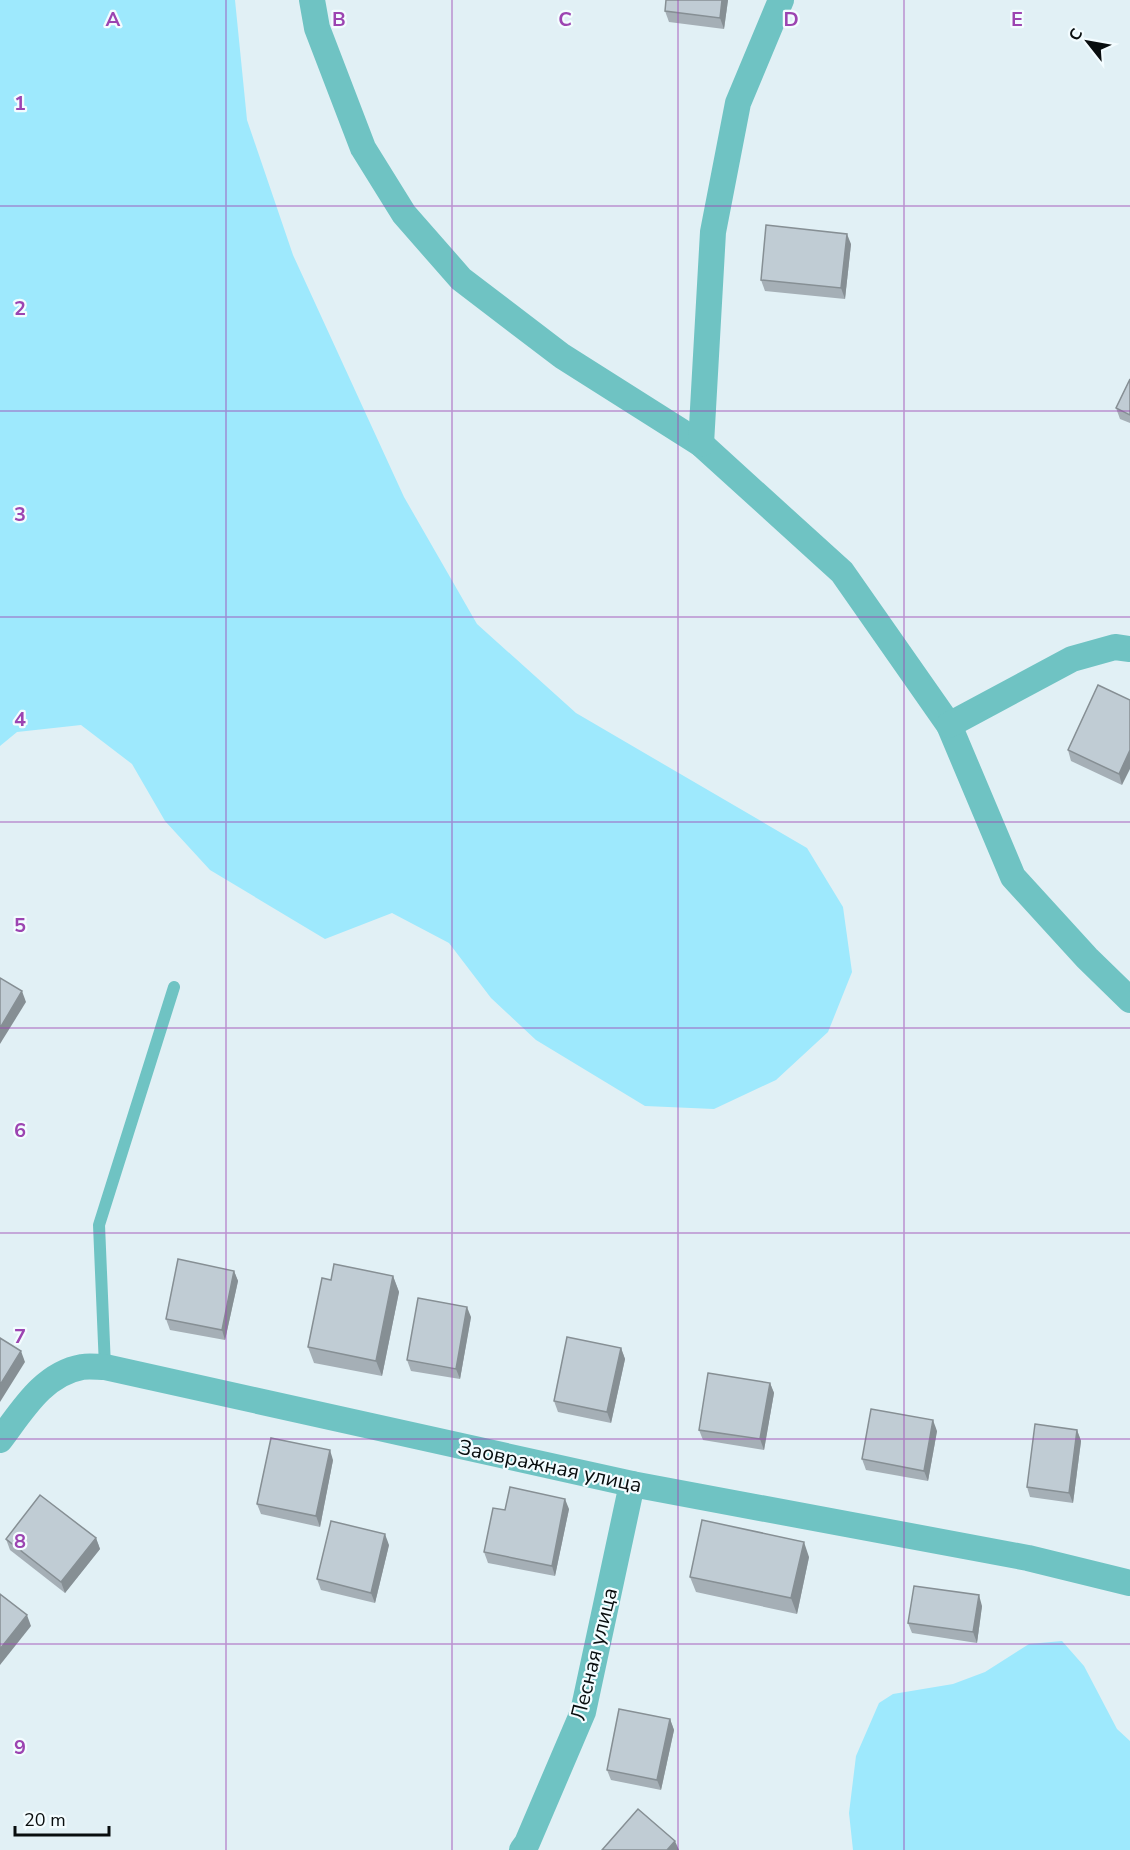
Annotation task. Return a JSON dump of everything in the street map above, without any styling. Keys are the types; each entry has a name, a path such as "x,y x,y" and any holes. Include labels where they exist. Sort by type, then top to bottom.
{"street":[{"path":"312,0 317,28 363,148 404,214 461,279 562,356 701,444 842,572 950,724 1013,878 1087,958 1130,1000"},
{"path":"701,444 713,232 738,103 781,0"},
{"path":"950,724 1072,658 1115,647 1130,649"},
{"name":"Заовражная улица","path":"0,1440 33,1396 54,1378 82,1367 105,1366 632,1485 1028,1558 1130,1583"},
{"name":"Лесная улица","path":"522,1850 583,1712 632,1485"}],"lane":[{"path":"105,1366 99,1224 174,987"}],"shaded area":[{"path":"0,0 235,0 247,120 293,255 404,497 477,624 576,713 807,848 843,907 852,972 828,1032 776,1080 714,1109 645,1106 536,1040 491,998 449,943 392,913 325,939 210,870 165,821 132,764 81,725 17,732 0,746"},
{"path":"1062,1641 1084,1666 1117,1729 1130,1741 1130,1850 853,1850 849,1813 856,1756 879,1703 893,1694 953,1684 985,1672 1029,1644"}],"building":[{"path":"666,0 722,0 720,18 665,11"},
{"path":"766,225 847,234 841,288 761,280"},
{"path":"1130,379 1130,415 1116,408"},
{"path":"1098,685 1130,700 1130,750 1119,774 1068,750"},
{"path":"0,978 22,991 0,1028"},
{"path":"178,1259 234,1271 222,1330 166,1319"},
{"path":"334,1264 393,1276 376,1361 308,1347 322,1278 331,1280"},
{"path":"418,1298 467,1307 456,1369 407,1360"},
{"path":"567,1337 621,1348 607,1412 554,1401"},
{"path":"0,1338 21,1351 0,1385"},
{"path":"708,1373 770,1383 760,1439 699,1430"},
{"path":"871,1409 933,1420 924,1471 862,1459"},
{"path":"1035,1424 1077,1430 1069,1493 1027,1487"},
{"path":"271,1438 330,1450 316,1516 257,1504"},
{"path":"510,1487 565,1499 552,1566 484,1552 493,1508 505,1510"},
{"path":"40,1495 96,1538 61,1582 6,1539"},
{"path":"702,1520 804,1542 791,1598 690,1577"},
{"path":"331,1521 385,1534 371,1593 317,1579"},
{"path":"914,1586 979,1595 973,1632 908,1623"},
{"path":"0,1594 27,1615 0,1649"},
{"path":"619,1709 670,1719 657,1780 607,1770"},
{"path":"638,1809 675,1841 667,1850 602,1850"}]}
